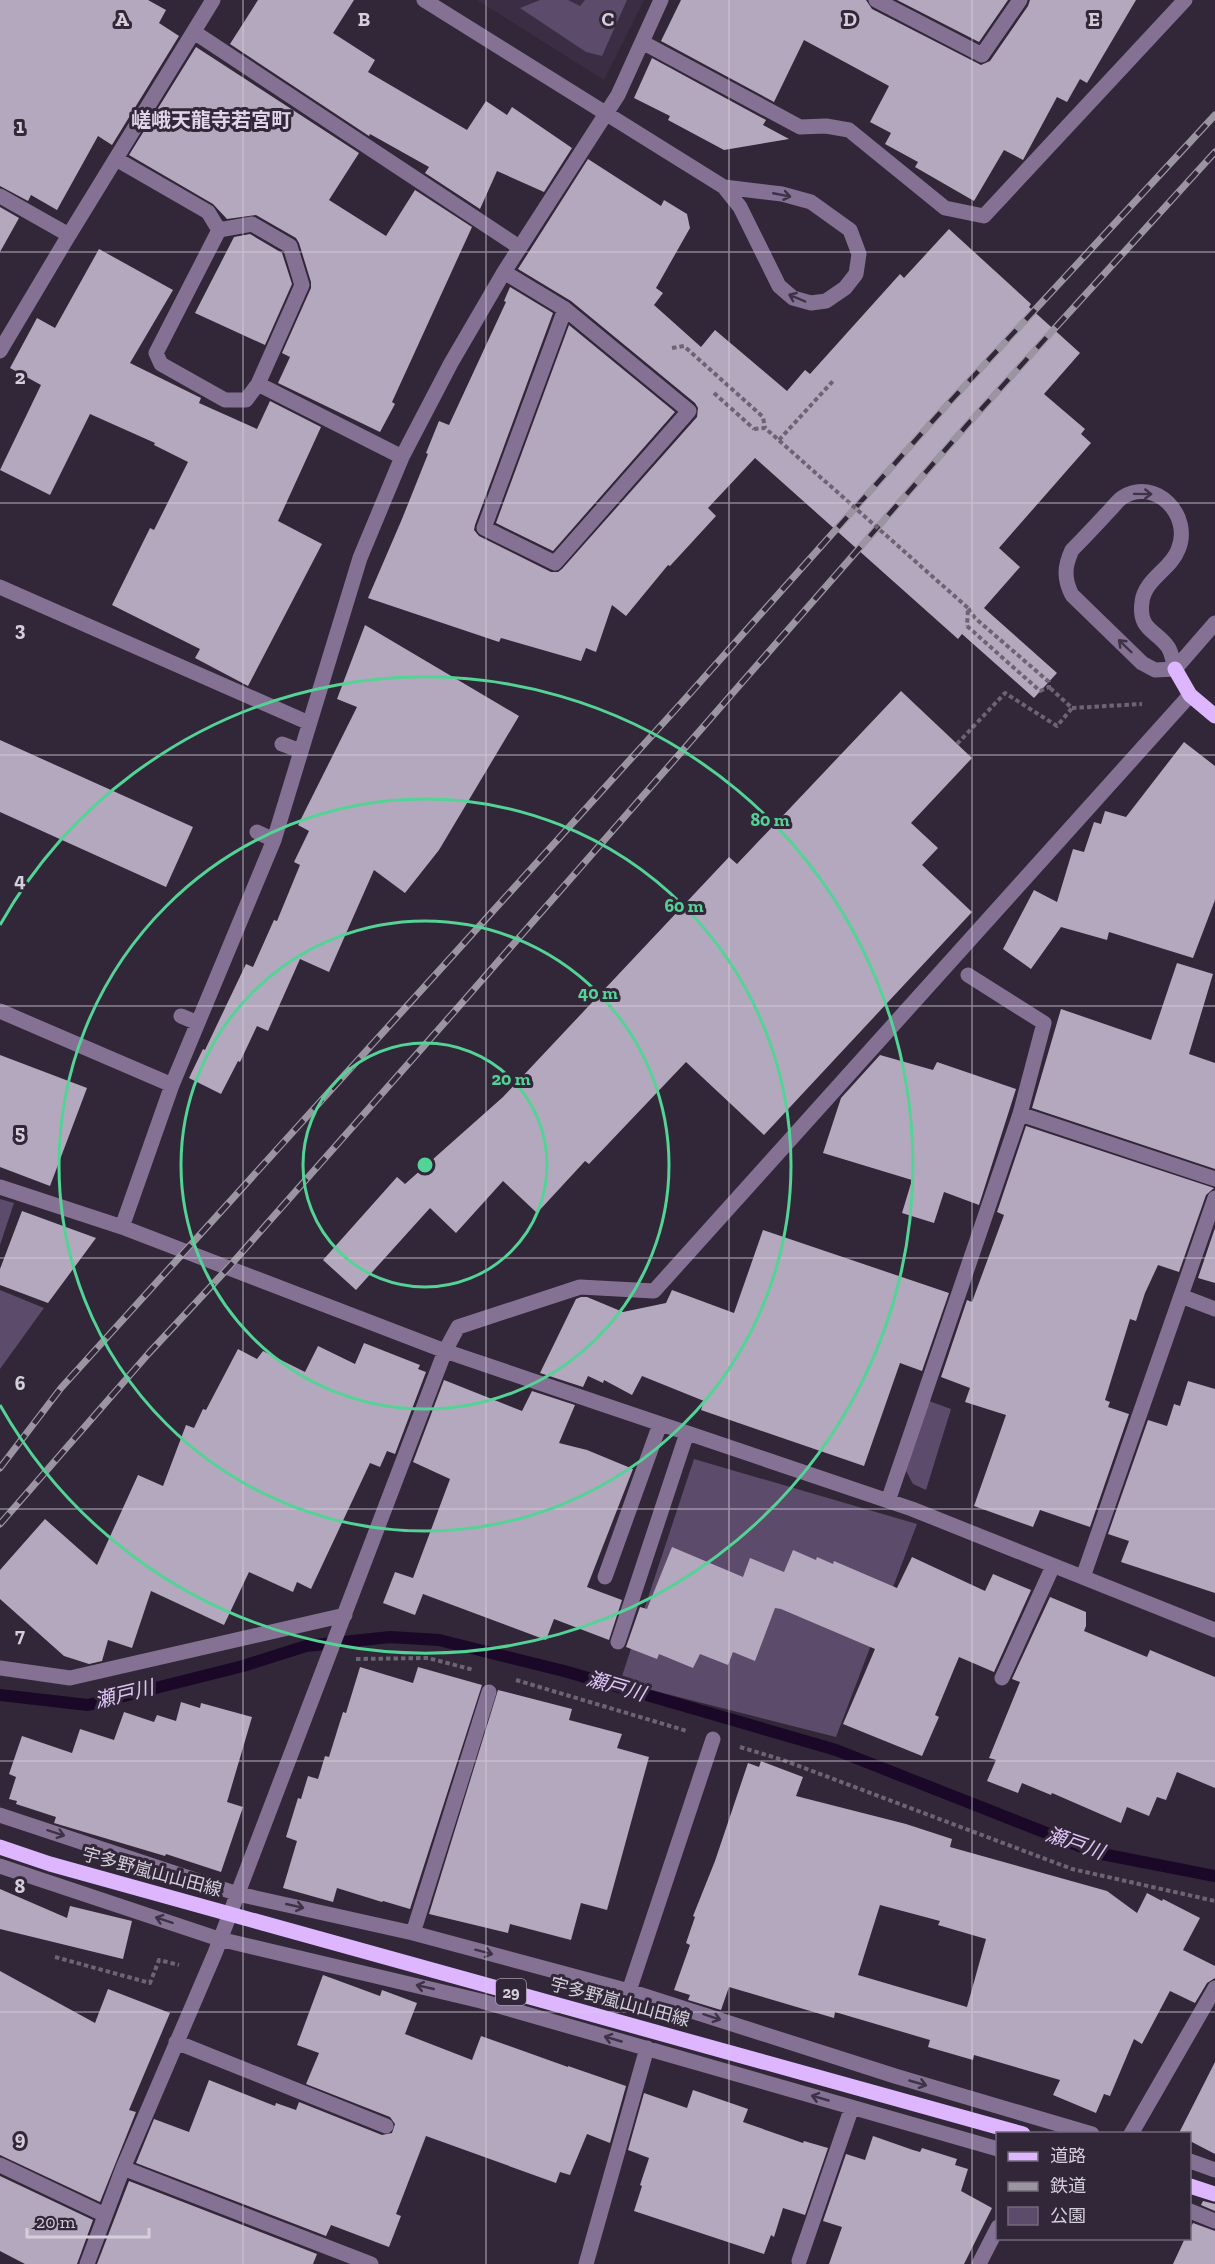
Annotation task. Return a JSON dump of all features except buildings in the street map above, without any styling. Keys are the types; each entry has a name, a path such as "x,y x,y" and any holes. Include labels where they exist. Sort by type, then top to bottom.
{"main road":[{"path":"1175,669 1190,695 1215,716"},
{"name":"宇多野嵐山山田線","path":"0,1847 50,1864 1019,2132"},
{"path":"1191,2186 1215,2194"}],"street":[{"path":"0,351 213,0"},
{"path":"424,0 724,187 740,207 779,286 793,298 812,303 826,301 844,288 856,274 859,254 850,230 811,202 782,194 724,187"},
{"path":"122,1227 172,1085 274,840 360,558 402,457 451,363 504,272 618,95 661,0"},
{"path":"876,0 982,55 1020,0"},
{"path":"642,42 800,127 826,126 849,130 945,208 984,216 1185,0"},
{"path":"194,32 519,247"},
{"path":"116,159 208,212 219,230"},
{"path":"0,196 69,235"},
{"path":"252,224 290,246 302,285 258,384 246,400 225,400 161,364 156,353 219,230 252,224"},
{"path":"504,272 565,309 689,411 555,563 484,528 565,309"},
{"path":"258,384 402,457"},
{"path":"1175,669 1168,647 1150,631 1142,617 1142,600 1149,585 1178,552 1183,536 1180,519 1171,504 1156,494 1140,492 1123,496 1072,550 1065,573 1072,595 1142,663 1155,670 1175,669 1215,623"},
{"path":"0,588 309,723"},
{"path":"87,2264 123,2168 238,1893 445,1351 458,1327 580,1287 654,1291 1190,695"},
{"path":"282,744 301,751"},
{"path":"257,832 274,840"},
{"path":"888,1502 1020,1114 1044,1023 968,975"},
{"path":"0,1011 172,1085"},
{"path":"181,1016 198,1023"},
{"path":"1020,1114 1215,1179"},
{"path":"0,1187 122,1227 445,1351 888,1502 1215,1630"},
{"path":"1083,1578 1215,1198"},
{"path":"1181,1296 1215,1309"},
{"path":"605,1577 660,1424"},
{"path":"618,1642 687,1433"},
{"path":"1002,1678 1053,1566"},
{"path":"0,1668 70,1678 345,1615"},
{"path":"413,1933 489,1692"},
{"path":"629,1990 713,1739"},
{"path":"0,1815 238,1893 413,1933 629,1990 895,2076 1089,2132"},
{"path":"0,1866 219,1939 481,2001 996,2148"},
{"path":"1132,2132 1215,1988"},
{"path":"176,2042 386,2127"},
{"path":"586,2264 647,2048"},
{"path":"880,2116 895,2076"},
{"path":"799,2261 852,2107"},
{"path":"0,2165 105,2215"},
{"path":"1191,2184 1202,2165"},
{"path":"123,2168 371,2264"},
{"path":"1191,2211 1215,2221"},
{"path":"979,2264 996,2231"}],"path":[{"path":"672,348 684,346 764,417 765,428 968,608 975,618 1049,682 1049,687 1072,708 1148,704"},
{"path":"779,441 833,381"},
{"path":"754,429 765,428"},
{"path":"968,608 967,626 1040,691 1049,687"},
{"path":"957,744 1005,693 1057,726 1072,708"},
{"path":"329,1659 428,1658 485,1672"},
{"path":"508,1678 783,1760 1072,1869 1215,1901"},
{"path":"55,1958 150,1983 159,1960 206,1972"}],"shaded area":[{"path":"477,0 644,0 604,80"}],"green space":[{"path":"540,0 568,0 580,6 585,0 627,0 602,56 586,52 520,8"},
{"path":"0,1199 14,1203 0,1245"},
{"path":"0,1290 44,1308 0,1369"},
{"path":"929,1401 951,1409 926,1490 913,1484 905,1469"},
{"path":"694,1459 917,1524 836,1737 620,1682"}],"waterway":[{"name":"瀬戸川","path":"0,1695 88,1705 243,1666 306,1646 390,1637 439,1640 564,1671 836,1750 1097,1853 1215,1876"}],"railway":[{"path":"0,1468 61,1388 685,699 946,406 1215,115"},
{"path":"0,1524 149,1353 228,1268 461,1004 967,425 1215,152"}],"district":[{"name":"嵯峨天龍寺若宮町","path":"211,120"}]}
